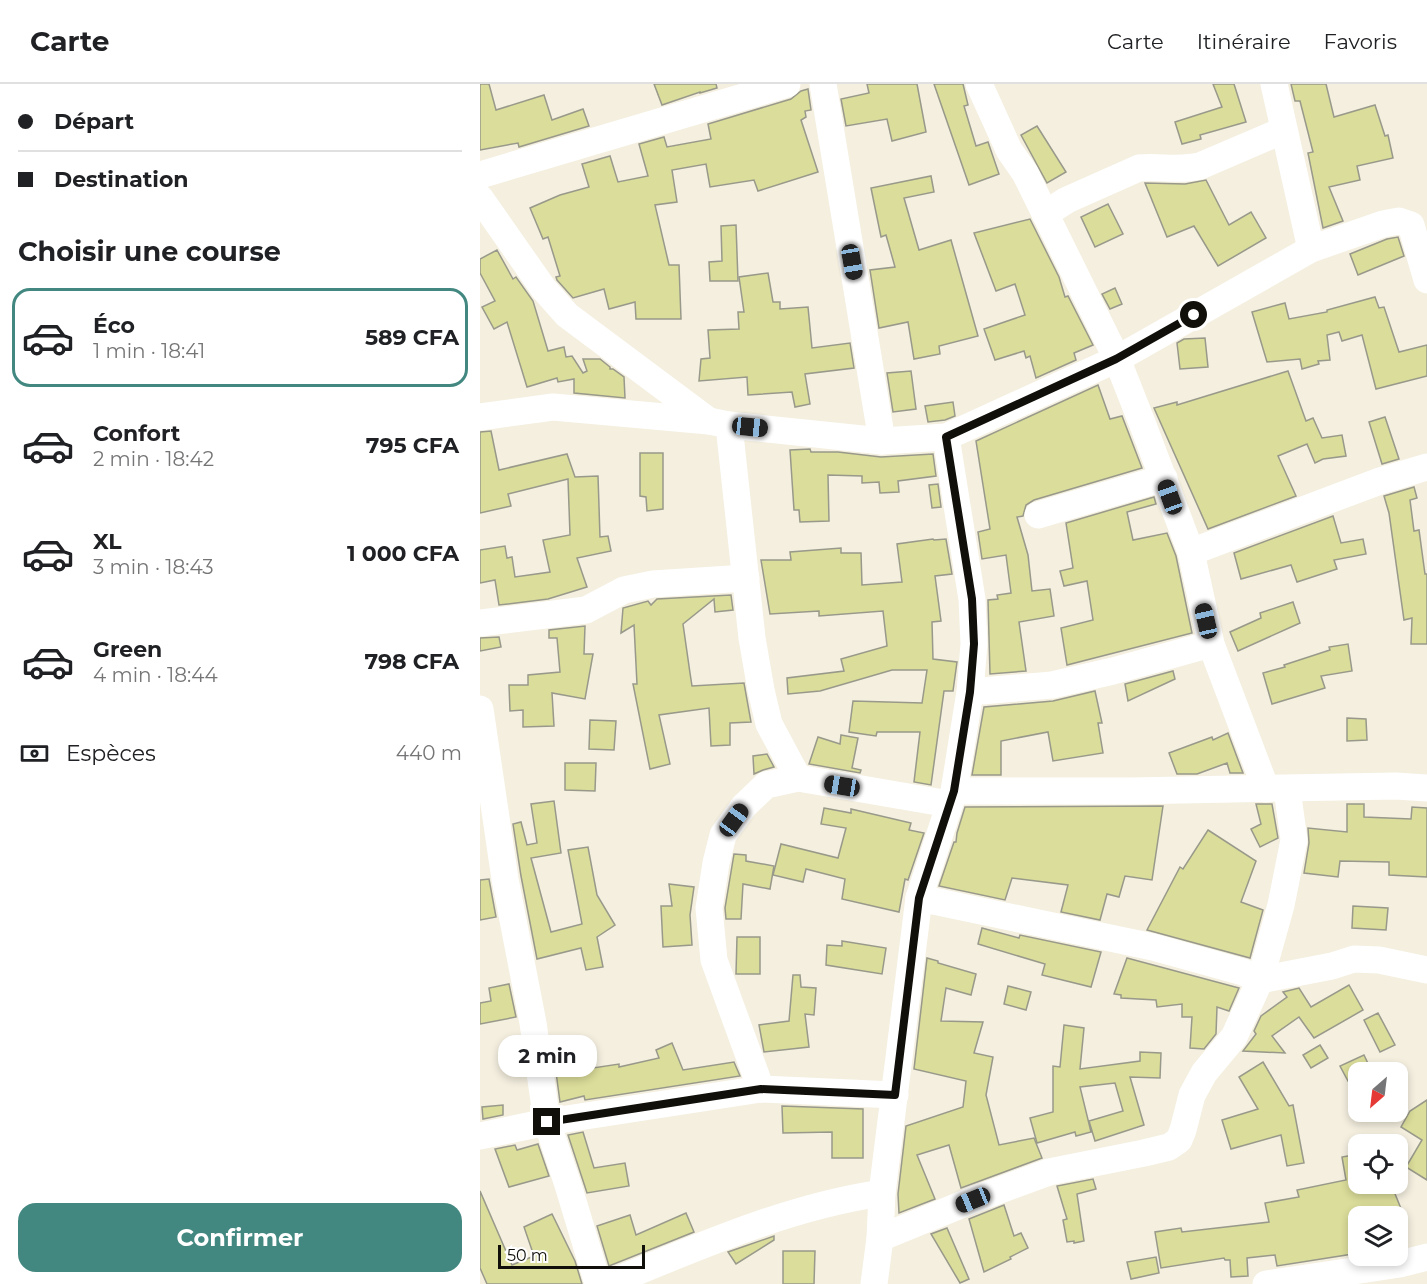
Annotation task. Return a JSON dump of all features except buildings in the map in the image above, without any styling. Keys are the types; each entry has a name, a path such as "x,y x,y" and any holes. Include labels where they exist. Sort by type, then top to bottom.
{"street":[{"path":"480,175 726,92 787,84"},
{"path":"823,84 882,441"},
{"path":"880,1238 1049,1172 1169,1147 1179,1140 1192,1095 1204,1073 1234,1037 1260,980 1281,905 1294,840 1276,789 1211,644 1191,552 1116,359 979,84"},
{"path":"1274,84 1311,249"},
{"path":"1045,214 1067,201 1139,168 1187,169 1200,166 1284,130"},
{"path":"480,198 543,288 567,315 719,423 746,578 752,638 761,690 769,724 798,778"},
{"path":"480,417 553,407 882,441 946,437 1116,359 1311,249 1375,226 1399,221 1406,222 1413,230 1427,280"},
{"path":"874,1284 880,1238 882,1193 919,898 952,797 970,692 974,644 972,599 946,437"},
{"path":"1191,552 1380,481 1427,466"},
{"path":"1038,515 1164,478"},
{"path":"480,623 586,610 624,590 653,584 746,578"},
{"path":"970,692 1052,685 1211,644"},
{"path":"480,709 505,879 533,1023 547,1122 597,1284"},
{"path":"761,1089 714,960 709,908 723,835 744,806 766,785 798,778 952,797 1396,786 1427,788"},
{"path":"919,898 1153,947 1243,972 1260,980 1332,966 1354,959 1379,960 1427,970"},
{"path":"480,1136 547,1122 761,1089 895,1095"},
{"path":"607,1284 787,1214 849,1198 882,1193"},
{"path":"1266,1284 1344,1278 1427,1257"}],"route":[{"path":"547,1122 761,1089 895,1095 919,898 954,791 970,692 974,644 972,599 946,437 1116,359 1194,315"}]}
